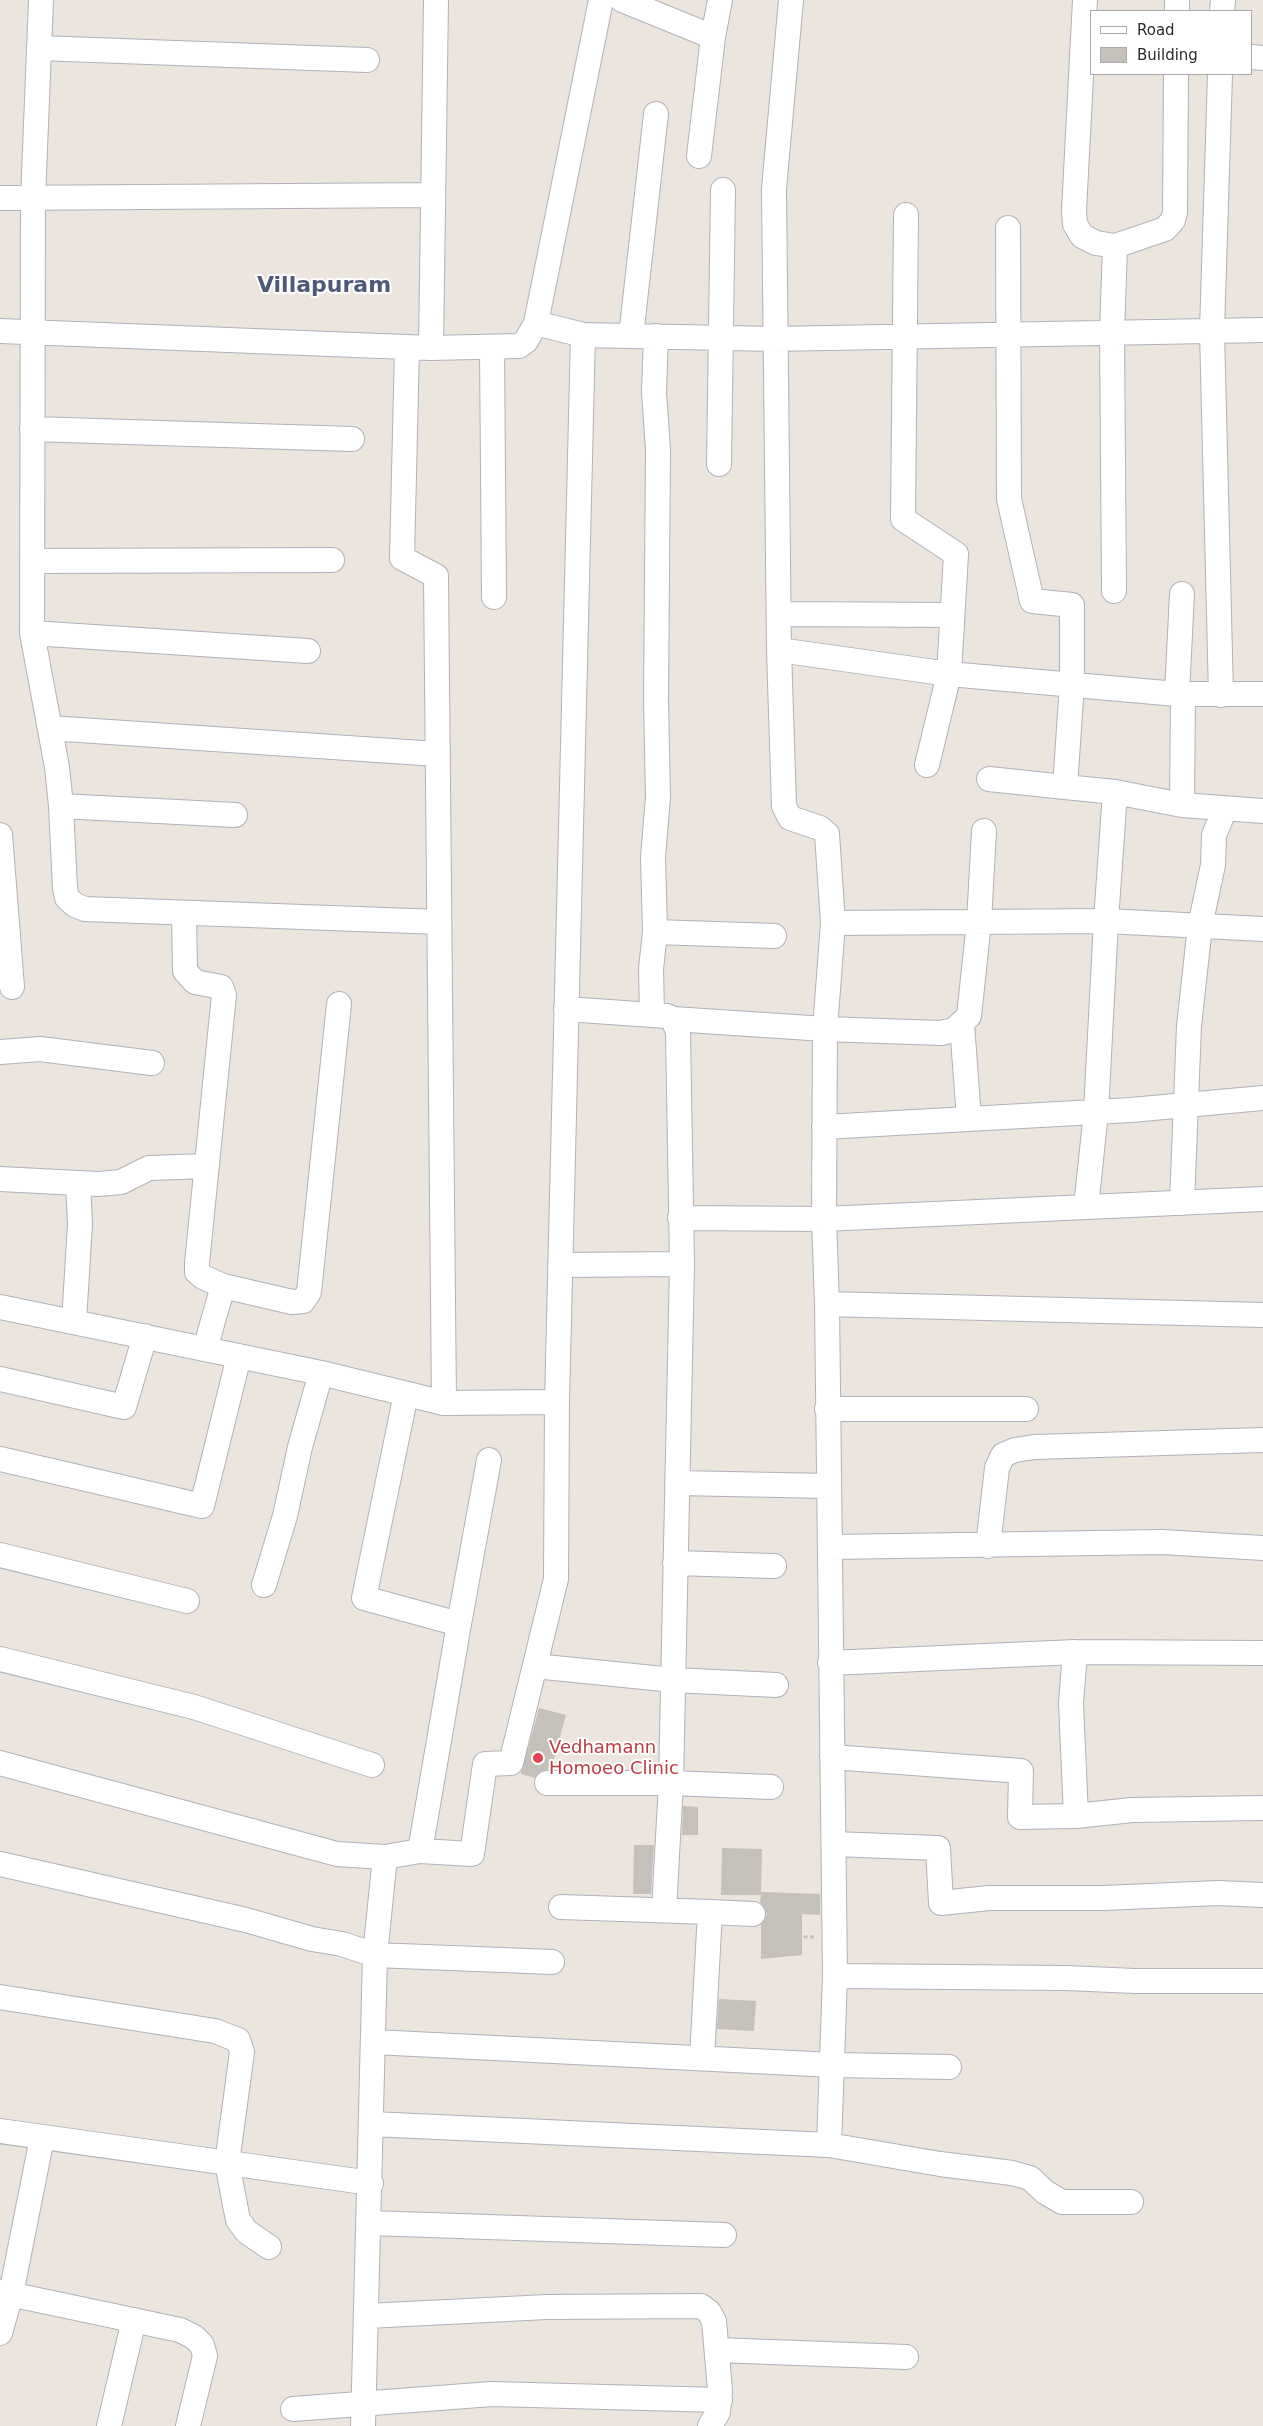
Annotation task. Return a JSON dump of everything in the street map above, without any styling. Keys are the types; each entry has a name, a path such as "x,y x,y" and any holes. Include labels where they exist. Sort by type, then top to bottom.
{"street":[{"path":"41,0 33,198 32,633 50,728 61,806 64,888 67,898 75,905 85,909 439,922"},
{"path":"431,348 436,0"},
{"path":"0,331 407,348 519,346 526,341 536,324 601,0"},
{"path":"622,0 648,5 714,37"},
{"path":"699,156 720,0"},
{"path":"792,0 774,189 774,339 779,650 784,806 790,818 820,828 827,834 833,923 825,1029 824,1127 835,1976 829,2145"},
{"path":"1085,0 1087,47 1074,211 1075,224 1082,236 1096,243 1115,246 1165,229 1173,220 1175,212 1176,75"},
{"path":"39,48 367,60"},
{"path":"1220,75 1212,331 1221,695"},
{"path":"631,336 656,114"},
{"path":"719,464 723,190"},
{"path":"0,198 433,196"},
{"path":"906,215 903,519 956,554 949,674 926,765"},
{"path":"1008,228 1009,499 1032,601 1072,605 1072,684 1065,788"},
{"path":"1114,591 1112,333 1115,246"},
{"path":"536,324 582,335 774,339 1263,330"},
{"path":"0,1763 343,1855 385,1858 420,1851 472,1854 485,1764 511,1763 556,1579 557,1402 582,335"},
{"path":"656,336 654,392 658,450 656,700 658,797 653,857 655,932 650,969 662,1017 678,1032 682,1264 671,1783 664,1910"},
{"path":"492,346 494,597"},
{"path":"407,348 402,558 436,576 444,1403"},
{"path":"32,429 352,439"},
{"path":"32,561 332,560"},
{"path":"1182,594 1180,694 1182,806"},
{"path":"779,614 952,615"},
{"path":"32,633 308,651"},
{"path":"779,650 949,674 1180,694 1263,694"},
{"path":"50,728 438,754"},
{"path":"989,779 1115,792 1182,806 1263,811"},
{"path":"1086,1207 1096,1112 1115,792"},
{"path":"61,806 235,815"},
{"path":"1182,1203 1189,1026 1200,926 1213,865 1214,835 1225,808"},
{"path":"566,1009 825,1029 941,1033 954,1030 969,1016 979,922 984,831"},
{"path":"0,835 12,987"},
{"path":"184,913 185,972 195,982 221,987 224,995 198,1272 210,1282 292,1302 303,1301 309,1292 338,1004"},
{"path":"833,923 1106,920 1263,929"},
{"path":"655,932 774,936"},
{"path":"962,1024 969,1119"},
{"path":"0,1052 40,1049 152,1064"},
{"path":"824,1127 1096,1112 1263,1098"},
{"path":"0,1179 78,1183 121,1182 149,1168 207,1166"},
{"path":"74,1322 80,1224 78,1183"},
{"path":"680,1218 824,1219 1263,1199"},
{"path":"560,1265 682,1264"},
{"path":"205,1349 223,1286"},
{"path":"827,1304 1263,1314"},
{"path":"0,1306 321,1373 444,1403 557,1402"},
{"path":"0,1379 124,1407 145,1336"},
{"path":"0,1458 202,1506 239,1356"},
{"path":"264,1585 285,1516 300,1447 321,1373"},
{"path":"406,1394 364,1598 459,1624"},
{"path":"827,1409 1026,1409"},
{"path":"988,1546 997,1468 1003,1455 1015,1450 1034,1447 1263,1440"},
{"path":"420,1851 489,1460"},
{"path":"677,1483 829,1486"},
{"path":"830,1547 1162,1542 1263,1548"},
{"path":"0,1555 187,1601"},
{"path":"676,1563 774,1566"},
{"path":"830,1663 1075,1652 1263,1653"},
{"path":"1075,1652 1071,1703 1076,1816"},
{"path":"0,1659 194,1707 372,1765"},
{"path":"535,1666 673,1680 776,1685"},
{"path":"832,1757 1021,1770 1020,1817 1076,1816 1132,1810 1263,1808"},
{"path":"547,1784 671,1783 771,1786"},
{"path":"834,1844 938,1848 941,1903 990,1898 1263,1895"},
{"path":"364,2416 375,1955 385,1858"},
{"path":"0,1864 246,1920 312,1939 342,1944 375,1955 552,1962"},
{"path":"561,1907 753,1914"},
{"path":"702,2058 710,1912"},
{"path":"835,1976 1263,1981"},
{"path":"0,1998 215,2031 238,2040 242,2052 228,2163 238,2220 247,2232 269,2247"},
{"path":"374,2042 833,2064 949,2067"},
{"path":"372,2124 829,2145 940,2164 1012,2173 1030,2178 1045,2192 1062,2202 1131,2202"},
{"path":"0,2131 371,2183"},
{"path":"0,2333 6,2293 42,2138"},
{"path":"370,2223 724,2235"},
{"path":"6,2293 180,2330 194,2337 202,2345 205,2356 188,2426"},
{"path":"367,2316 547,2307 701,2306 709,2312 714,2322 717,2350 720,2400 710,2426"},
{"path":"109,2426 134,2320"},
{"path":"717,2350 906,2357"},
{"path":"293,2409 364,2416 492,2394 720,2400"}],"path":[{"path":"784,1936 834,1938"}],"building":[{"path":"539,1708 566,1715 551,1769 541,1771 535,1778 521,1774"},
{"path":"683,1806 698,1807 698,1835 682,1835"},
{"path":"634,1845 654,1845 651,1894 633,1894"},
{"path":"722,1848 762,1849 761,1892 820,1894 820,1915 802,1914 802,1955 761,1959 761,1924 767,1915 765,1908 760,1902 761,1895 721,1895"},
{"path":"719,1999 756,2001 754,2031 717,2029"}],"place":[{"name":"Vedhamann Homoeo Clinic","path":"538,1758"}],"district":[{"name":"Villapuram","path":"324,286"}]}
